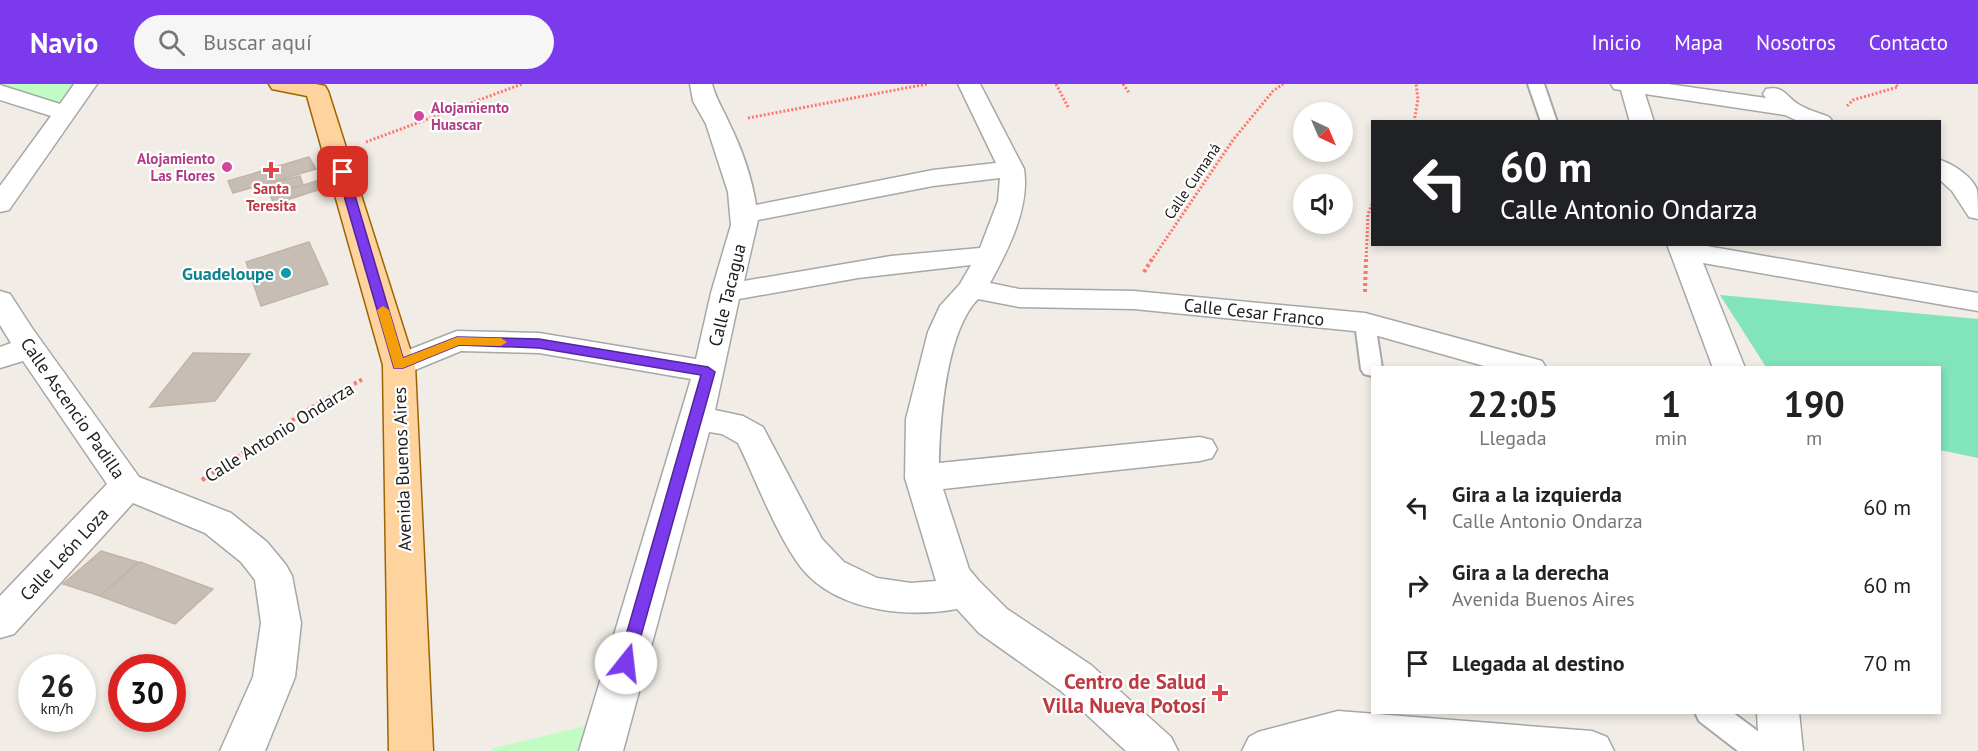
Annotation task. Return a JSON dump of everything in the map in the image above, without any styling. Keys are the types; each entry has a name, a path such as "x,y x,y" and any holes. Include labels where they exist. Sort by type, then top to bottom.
{"main road":[{"name":"Avenida Buenos Aires","path":"280,84 316,91 336,150 399,365 411,751"}],"street":[{"path":"0,204 86,84"},
{"name":"Calle Tacagua","path":"601,751 708,372 726,293 745,225 741,192 718,124 705,101 701,84"},
{"path":"969,84 1011,169 1013,183 1011,201 991,256 972,289 955,306 943,332 923,419 922,478 952,576 965,592 993,621 1076,678 1156,751"},
{"path":"1622,84 1790,109 1816,120"},
{"path":"1630,84 1641,120"},
{"path":"1764,84 1790,109"},
{"path":"0,92 64,113"},
{"path":"1941,168 1970,182 1978,211"},
{"path":"744,215 913,182 1011,169"},
{"path":"1683,248 1978,302"},
{"path":"1683,248 1728,366"},
{"path":"726,293 869,266 940,258 991,256"},
{"name":"Calle Cesar Franco","path":"972,289 988,294 1019,298 1134,300 1365,323 1524,366"},
{"name":"Calle Ascencio Padilla","path":"0,300 127,486"},
{"path":"399,365 457,341 539,344 708,372"},
{"path":"0,358 30,347"},
{"path":"694,421 714,420 737,425 751,435 808,549 817,563 843,581 875,592 901,597 928,598 965,592"},
{"path":"922,478 1200,449"},
{"path":"127,486 218,523 254,552 273,576 281,623 274,677 242,751"},
{"name":"Calle León Loza","path":"0,622 127,486"},
{"path":"1778,714 1781,751"},
{"path":"1264,751 1273,746 1338,730 1592,751"}],"lane":[{"path":"1536,84 1548,120"},
{"path":"1365,323 1372,366"},
{"path":"1712,714 1761,751"}],"path":[{"path":"336,150 522,84"},
{"path":"718,124 927,84"},
{"path":"1056,84 1070,109"},
{"path":"1123,84 1130,94"},
{"name":"Calle Cumaná","path":"1134,300 1138,283 1146,269 1233,140 1273,91 1283,84"},
{"path":"1414,120 1418,99 1416,84"},
{"path":"1846,107 1853,100 1898,87 1895,84"},
{"path":"1365,323 1368,214 1371,206"},
{"name":"Calle Antonio Ondarza","path":"170,504 317,404 350,386 399,365"}],"green space":[{"path":"0,84 77,84 61,104 0,87"},
{"path":"1720,295 1978,319 1978,458 1941,450 1941,366 1765,366"},
{"path":"599,723 590,751 492,751 493,748"}],"building":[{"path":"309,157 316,169 233,193 228,181"},
{"path":"300,176 303,185 271,194 267,184"},
{"path":"317,181 321,189 274,204 270,195"},
{"name":"Guadeloupe","path":"309,242 328,284 261,306 246,262"},
{"path":"193,353 250,354 215,401 150,407"},
{"path":"101,551 138,562 100,596 63,584"},
{"path":"140,562 213,589 175,624 100,596"}],"slow traffic":[{"path":"383,310 399,365 457,341 501,342"}],"place":[{"name":"Alojamiento Huascar","path":"419,116"},
{"name":"Alojamiento Las Flores","path":"227,167"},
{"name":"Santa Teresita","path":"271,170"},
{"name":"Guadeloupe","path":"286,273"},
{"name":"Centro de Salud Villa Nueva Potosí","path":"1220,693"}],"route":[{"path":"343,172 399,365 457,341 539,344 708,372 626,663"}]}
